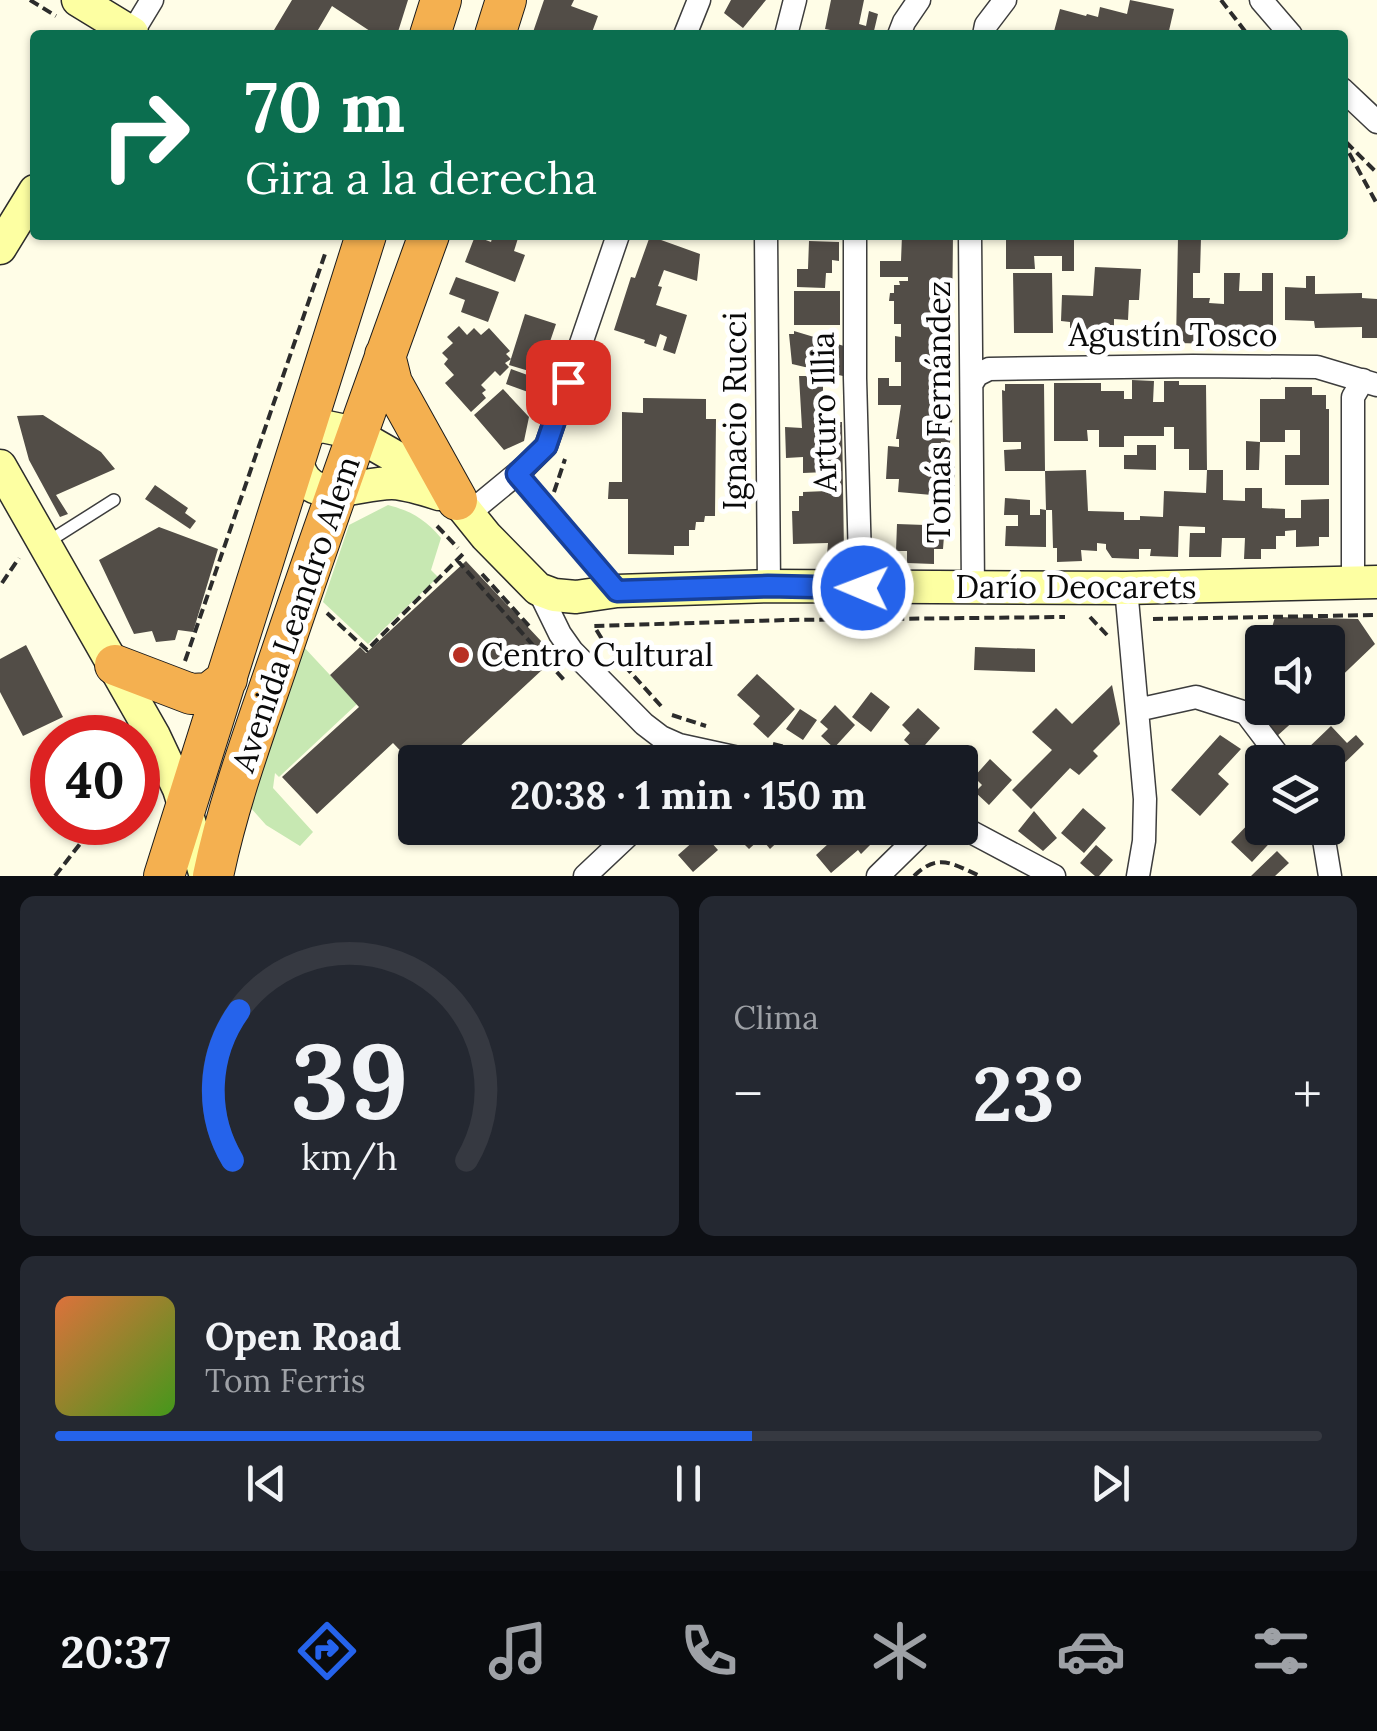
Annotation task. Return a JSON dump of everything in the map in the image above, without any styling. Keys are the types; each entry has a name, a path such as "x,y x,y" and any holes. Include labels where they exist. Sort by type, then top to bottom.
{"highway":[{"path":"432,30 441,0"},
{"path":"497,30 506,0"},
{"name":"Avenida Leandro Alem","path":"164,876 364,240"},
{"name":"Avenida Leandro Alem","path":"209,876 319,541 354,489 356,436 427,240"},
{"path":"386,355 392,383 453,512"},
{"path":"115,665 190,694 202,695 227,679"}],"street":[{"path":"78,0 127,30"},
{"path":"135,30 152,0"},
{"path":"687,30 699,0"},
{"path":"787,30 794,0"},
{"path":"901,30 919,0"},
{"path":"985,30 1005,0"},
{"path":"1261,0 1287,30"},
{"path":"1348,95 1377,122"},
{"path":"0,248 18,203"},
{"path":"453,512 517,474 546,446 616,240"},
{"name":"Ignacio Rucci","path":"766,240 768,586"},
{"name":"Arturo Illia","path":"855,240 856,415 863,588"},
{"name":"Tomás Fernández","path":"970,240 973,588"},
{"name":"Agustín Tosco","path":"972,383 989,369 1193,366 1316,366 1370,382"},
{"path":"1365,582 1353,398 1370,382"},
{"path":"453,512 419,488 392,483 320,490 302,477 295,457 311,430 322,426 366,440 406,463 538,590 572,650 644,724 679,745"},
{"path":"0,466 154,736 179,789 209,876"},
{"name":"Darío Deocarets","path":"538,590 576,597 617,591 768,586 1126,588 1365,582"},
{"path":"1126,588 1145,799 1138,876"},
{"path":"1138,710 1196,697 1246,712 1271,745"},
{"path":"978,836 1054,876"},
{"path":"585,876 618,845"},
{"path":"878,876 910,845"},
{"path":"1325,845 1330,876"}],"lane":[{"path":"517,474 617,591"},
{"path":"45,544 114,500"}],"path":[{"path":"1221,0 1244,30"},
{"path":"1348,146 1377,173"},
{"path":"1348,151 1377,204"},
{"path":"175,688 325,254"},
{"path":"553,496 565,459"},
{"path":"316,604 367,650 464,554 453,512"},
{"path":"457,560 564,680"},
{"path":"476,567 535,633"},
{"path":"1150,619 1377,616"},
{"path":"721,730 668,714 605,644 594,626 1072,617"},
{"path":"1091,617 1110,638"},
{"path":"54,876 79,845"},
{"path":"914,876 926,865 944,860 980,876"}],"green space":[{"path":"388,505 417,517 441,538 431,570 438,577 368,644 323,602 349,525"},
{"path":"302,645 357,704 279,777 275,773 273,788 313,832 300,846 266,825 249,806"}],"building":[{"path":"292,0 408,0 399,30 368,30 332,6 318,30 274,30"},
{"path":"544,0 574,0 571,6 598,16 593,30 534,30"},
{"path":"731,0 766,0 743,28 724,13"},
{"path":"831,0 864,0 859,24 866,26 869,11 878,14 874,30 825,29"},
{"path":"1130,0 1174,9 1169,30 1054,30 1060,9 1098,17 1100,7 1127,14"},
{"path":"473,240 517,240 514,251 525,255 515,282 465,262"},
{"path":"649,240 661,240 700,254 697,281 664,270 658,286 662,287 656,305 687,315 675,354 663,350 667,337 660,334 656,347 614,330 631,277 635,278"},
{"path":"902,240 953,240 952,325 939,324 939,338 930,338 930,362 953,362 953,379 937,379 937,400 954,401 950,443 941,442 940,465 955,465 955,486 933,482 932,495 898,492 899,479 886,479 888,446 899,447 896,439 901,405 878,405 878,378 889,378 889,386 901,386 901,362 895,362 895,336 901,337 901,324 894,324 894,301 889,301 894,285 908,281 908,277 880,277 880,261 901,261"},
{"path":"1006,240 1074,240 1074,271 1062,271 1062,256 1034,256 1035,269 1006,269"},
{"path":"1178,240 1201,240 1200,273 1193,273 1193,298 1210,298 1209,303 1224,304 1224,273 1240,273 1239,291 1262,291 1262,273 1273,273 1273,329 1239,328 1239,333 1223,333 1223,344 1176,343"},
{"path":"809,241 839,242 839,261 832,260 832,273 826,273 825,288 797,287 797,269 808,269"},
{"path":"1095,267 1141,269 1139,300 1129,300 1128,320 1114,319 1114,329 1092,327 1091,333 1080,333 1080,329 1070,328 1070,322 1061,321 1062,295 1093,296"},
{"path":"1013,273 1052,273 1053,333 1014,333"},
{"path":"1306,276 1315,276 1315,294 1362,293 1362,298 1377,299 1377,338 1362,338 1362,327 1315,328 1314,321 1285,320 1285,287 1306,288"},
{"path":"456,277 499,292 488,322 461,312 465,300 449,294"},
{"path":"794,291 840,291 840,325 794,325"},
{"path":"525,314 556,324 539,374 509,365"},
{"path":"459,326 467,335 474,328 481,335 489,328 510,351 506,354 511,359 505,363 509,367 500,376 495,371 481,385 486,398 471,412 445,383 454,375 444,364 448,359 442,353 453,343 447,337"},
{"path":"794,331 844,346 843,376 792,364 789,334"},
{"path":"511,369 544,381 539,396 506,384"},
{"path":"799,376 823,376 823,422 842,422 844,552 835,566 826,566 828,543 793,544 792,511 799,511 799,496 803,492 827,491 826,472 803,473 803,457 786,458 785,427 802,428"},
{"path":"1132,380 1154,381 1153,402 1164,402 1164,381 1206,385 1207,470 1189,470 1189,449 1174,449 1174,427 1164,427 1164,436 1124,436 1124,447 1099,447 1099,430 1087,430 1088,441 1054,441 1054,383 1101,383 1101,391 1124,391 1124,399 1132,399"},
{"path":"1005,384 1044,384 1045,471 1005,471 1004,450 1021,449 1021,442 1003,442"},
{"path":"1285,387 1312,387 1312,395 1326,395 1329,485 1285,485 1285,455 1300,455 1300,430 1285,430 1285,442 1260,442 1260,399 1285,399"},
{"path":"503,389 529,417 524,441 504,450 474,415"},
{"path":"643,398 706,399 706,419 716,419 715,516 705,516 704,522 696,522 695,530 689,530 689,546 674,546 674,555 628,554 628,499 608,499 609,482 622,482 622,412 643,413"},
{"path":"43,415 101,452 115,469 56,495 68,514 60,517 29,460 17,416"},
{"path":"1246,441 1260,442 1259,470 1246,470"},
{"path":"1137,445 1156,445 1156,470 1124,469 1124,455 1137,455"},
{"path":"1086,470 1088,511 1124,512 1124,520 1140,520 1140,516 1163,517 1164,491 1206,493 1207,470 1223,470 1223,500 1245,501 1245,488 1262,488 1262,508 1285,509 1285,518 1301,518 1301,500 1329,499 1329,537 1319,537 1319,546 1296,547 1296,530 1285,531 1285,536 1276,536 1276,549 1261,549 1261,559 1244,559 1245,538 1222,538 1221,557 1189,557 1190,533 1205,533 1205,527 1179,526 1178,557 1150,556 1151,549 1139,549 1139,559 1112,558 1106,544 1097,543 1097,551 1081,550 1082,561 1057,562 1052,510 1046,510 1045,471"},
{"path":"155,485 188,508 185,513 196,521 190,529 145,499"},
{"path":"1005,498 1030,500 1030,515 1046,510 1046,547 1005,546 1006,526 1018,526 1018,515 1004,515"},
{"path":"897,524 925,525 924,536 944,536 943,549 934,549 934,564 907,563 907,551 896,551"},
{"path":"159,527 218,549 193,632 178,630 175,640 156,642 152,631 134,634 99,560"},
{"name":"Centro Cultural","path":"466,561 556,657 461,745 398,745 398,748 393,743 317,814 282,777 359,707 330,675 360,647 366,653"},
{"path":"1275,617 1358,619 1375,644 1345,673 1345,625 1273,625"},
{"path":"26,645 62,715 30,715 30,733 23,736 0,692 0,659"},
{"path":"975,647 1035,649 1035,672 974,670"},
{"path":"757,674 795,709 768,738 753,724 760,716 737,695"},
{"path":"1112,685 1120,724 1093,751 1098,756 1079,775 1070,768 1031,809 1012,790 1052,750 1032,732 1056,708 1072,724"},
{"path":"871,692 890,707 871,732 852,717"},
{"path":"835,705 855,725 837,745 831,745 821,736 828,729 820,722"},
{"path":"918,708 940,728 925,745 909,745 904,740 910,733 902,725"},
{"path":"800,709 817,720 803,740 786,729"},
{"path":"1267,725 1289,725 1276,737"},
{"path":"1331,726 1347,743 1356,735 1364,744 1345,762 1345,745 1311,745"},
{"path":"1220,735 1241,749 1218,774 1229,784 1200,816 1171,790"},
{"path":"990,759 1012,780 989,805 978,795 982,785 978,772"},
{"path":"1083,808 1106,828 1084,853 1061,833"},
{"path":"1034,811 1057,838 1043,851 1018,831"},
{"path":"1245,827 1245,845 1268,845 1252,862 1231,842"},
{"path":"689,845 714,845 718,850 693,872 678,855"},
{"path":"827,845 870,845 831,873 816,855"},
{"path":"1096,845 1113,860 1099,876 1080,863"},
{"path":"1277,851 1289,863 1275,876 1251,876"}],"place":[{"name":"Centro Cultural","path":"461,655"}],"route":[{"path":"568,382 546,446 517,474 617,591 768,586 863,588"}]}
